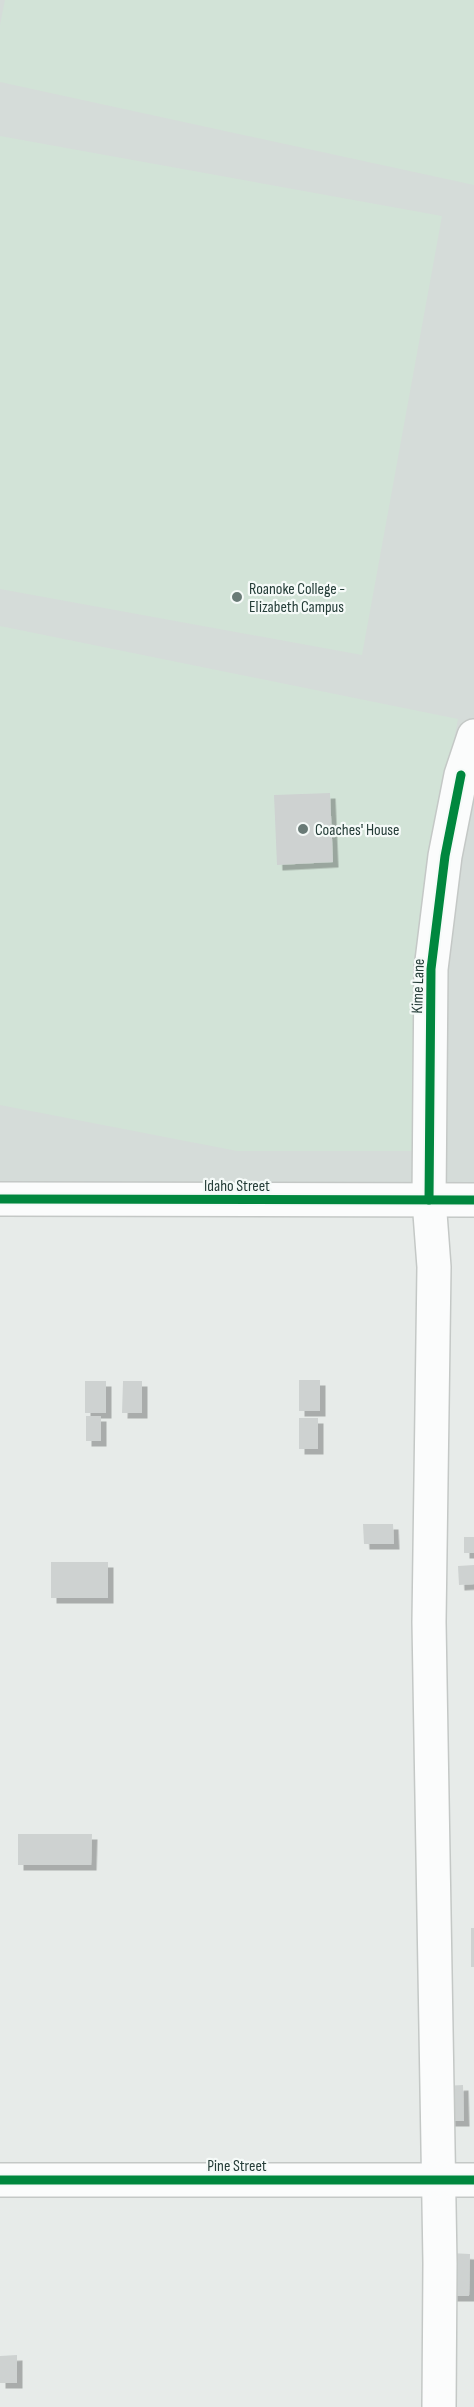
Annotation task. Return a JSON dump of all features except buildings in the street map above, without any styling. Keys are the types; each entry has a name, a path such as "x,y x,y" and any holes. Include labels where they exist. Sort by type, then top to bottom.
{"street":[{"name":"Kime Lane","path":"439,2407 438,2180 429,1622 434,1268 429,1200 432,969 445,856 461,775 474,736"},
{"name":"Idaho Street","path":"0,1199 474,1200"},
{"name":"Pine Street","path":"0,2180 474,2180"}],"shaded area":[{"name":"Roanoke College - Elizabeth Campus","path":"0,0 474,0 474,1200 0,1194"}],"green space":[{"path":"5,0 474,0 474,185 0,82 0,25"},
{"path":"0,136 442,216 362,655 0,589"},
{"path":"0,626 458,719 418,928 413,1151 237,1151 0,1105"}],"cycle path":[{"path":"429,1200 431,969 445,856 461,775"},
{"path":"0,1199 474,1200"},
{"path":"0,2180 474,2180"}],"place":[{"name":"Roanoke College - Elizabeth Campus","path":"237,597"},
{"name":"Coaches' House","path":"303,829"}]}
